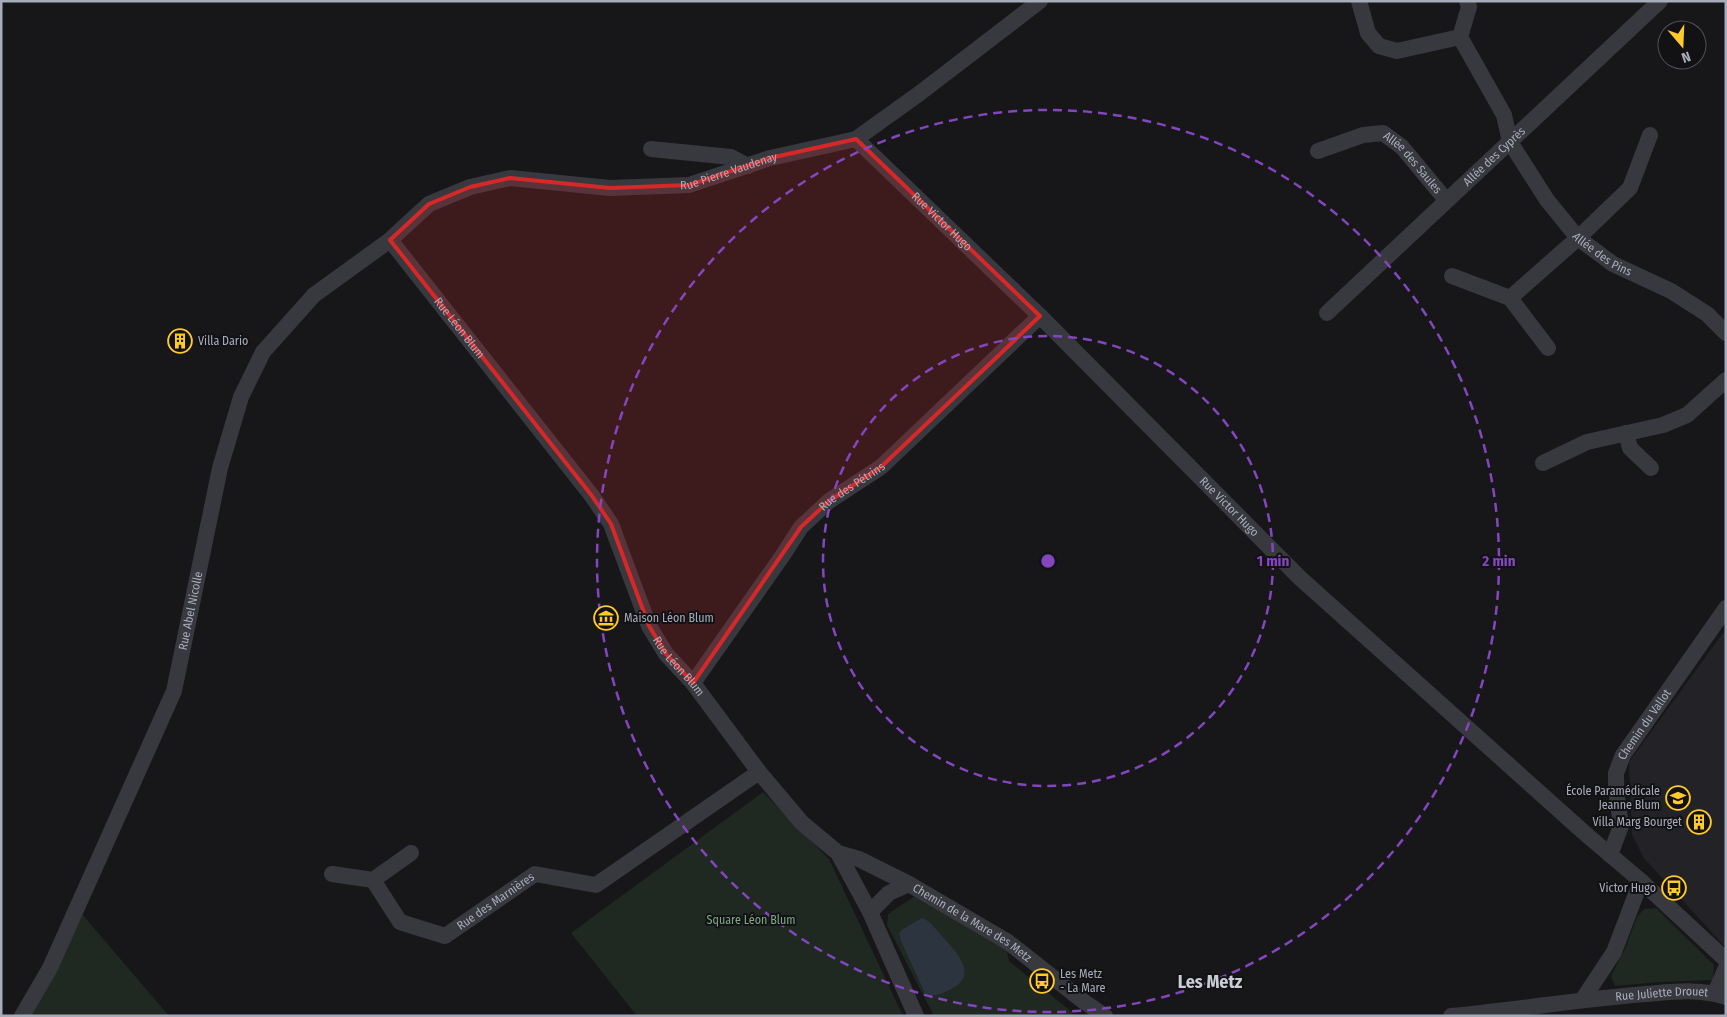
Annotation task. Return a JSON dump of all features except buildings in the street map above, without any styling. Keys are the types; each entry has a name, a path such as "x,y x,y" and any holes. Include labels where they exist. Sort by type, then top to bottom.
{"street":[{"name":"Rue Pierre Vaudenay","path":"390,240 428,204 470,187 510,178 610,188 689,185 770,158 856,139 928,87 1040,1"},
{"path":"1359,1 1368,33 1379,46 1397,51 1460,37"},
{"path":"1467,1 1468,7 1460,37 1504,115 1510,142"},
{"name":"Allée des Cyprès","path":"1327,313 1660,1"},
{"name":"Allée des Saules","path":"1318,151 1363,135 1382,134 1402,147 1446,200"},
{"path":"1510,298 1578,238 1630,188 1650,135"},
{"name":"Rue Victor Hugo","path":"856,139 1040,316 1300,578 1588,836 1642,881 1726,960"},
{"name":"Allée des Pins","path":"1510,142 1547,200 1578,238 1613,264 1671,291 1693,305 1707,314 1726,333"},
{"path":"651,149 732,157 748,166"},
{"name":"Rue Léon Blum","path":"390,240 592,496 610,524 649,626 666,654 693,683 759,772 802,823 838,854 870,912 916,1016"},
{"name":"Rue Abel Nicolle","path":"22,1016 50,968 174,691 220,468 241,398 263,352 314,295 390,240"},
{"path":"1452,276 1510,298 1548,348"},
{"name":"Rue des Pétrins","path":"693,683 801,527 829,501 881,467 1040,316"},
{"path":"1543,463 1587,442 1663,425 1687,415 1726,380"},
{"path":"1626,433 1630,448 1650,468"},
{"name":"Chemin du Vallot","path":"1610,855 1621,826 1616,789 1616,773 1623,755 1726,608"},
{"name":"Rue des Marnières","path":"373,880 400,922 445,936 535,874 596,885 759,772"},
{"path":"332,874 373,880 411,853"},
{"name":"Chemin de la Mare des Metz","path":"838,854 859,859 909,884 1008,942 1084,1008 1105,1016"},
{"path":"1583,1008 1614,952 1642,881"},
{"name":"Chemin de la Mare des Metz","path":"870,912 889,893 909,884"},
{"name":"Rue Juliette Drouet","path":"1451,1016 1583,1008 1678,992 1720,995 1726,968"}],"highlighted area":[{"path":"856,139 1040,316 881,467 829,501 801,527 693,683 666,654 649,626 611,524 592,496 390,240 429,204 470,187 510,178 610,188 689,185 770,158"}],"shaded area":[{"name":"École Paramédicale Jeanne Blum","path":"1726,629 1726,948 1643,857 1632,834 1629,762"},
{"path":"922,918 931,923 954,950 960,958 965,972 963,979 957,985 936,995 925,993 899,933"}],"green space":[{"name":"Square Léon Blum","path":"763,792 829,859 903,1016 637,1016 571,933"},
{"path":"915,896 1006,947 1009,961 1072,1012 1072,1016 934,1016 887,925 888,914"},
{"path":"1656,908 1714,965 1713,980 1615,986 1611,976 1625,949 1637,917 1644,909"},
{"path":"82,914 169,1016 30,1016"}],"place":[{"name":"Villa Dario","path":"180,341"},
{"name":"Maison Léon Blum","path":"606,618"},
{"name":"École Paramédicale Jeanne Blum","path":"1678,798"},
{"name":"Villa Marg Bourget","path":"1699,822"},
{"name":"Victor Hugo","path":"1674,888"},
{"name":"Les Metz - La Mare","path":"1042,981"}],"district":[{"name":"Les Metz","path":"1210,982"}]}
